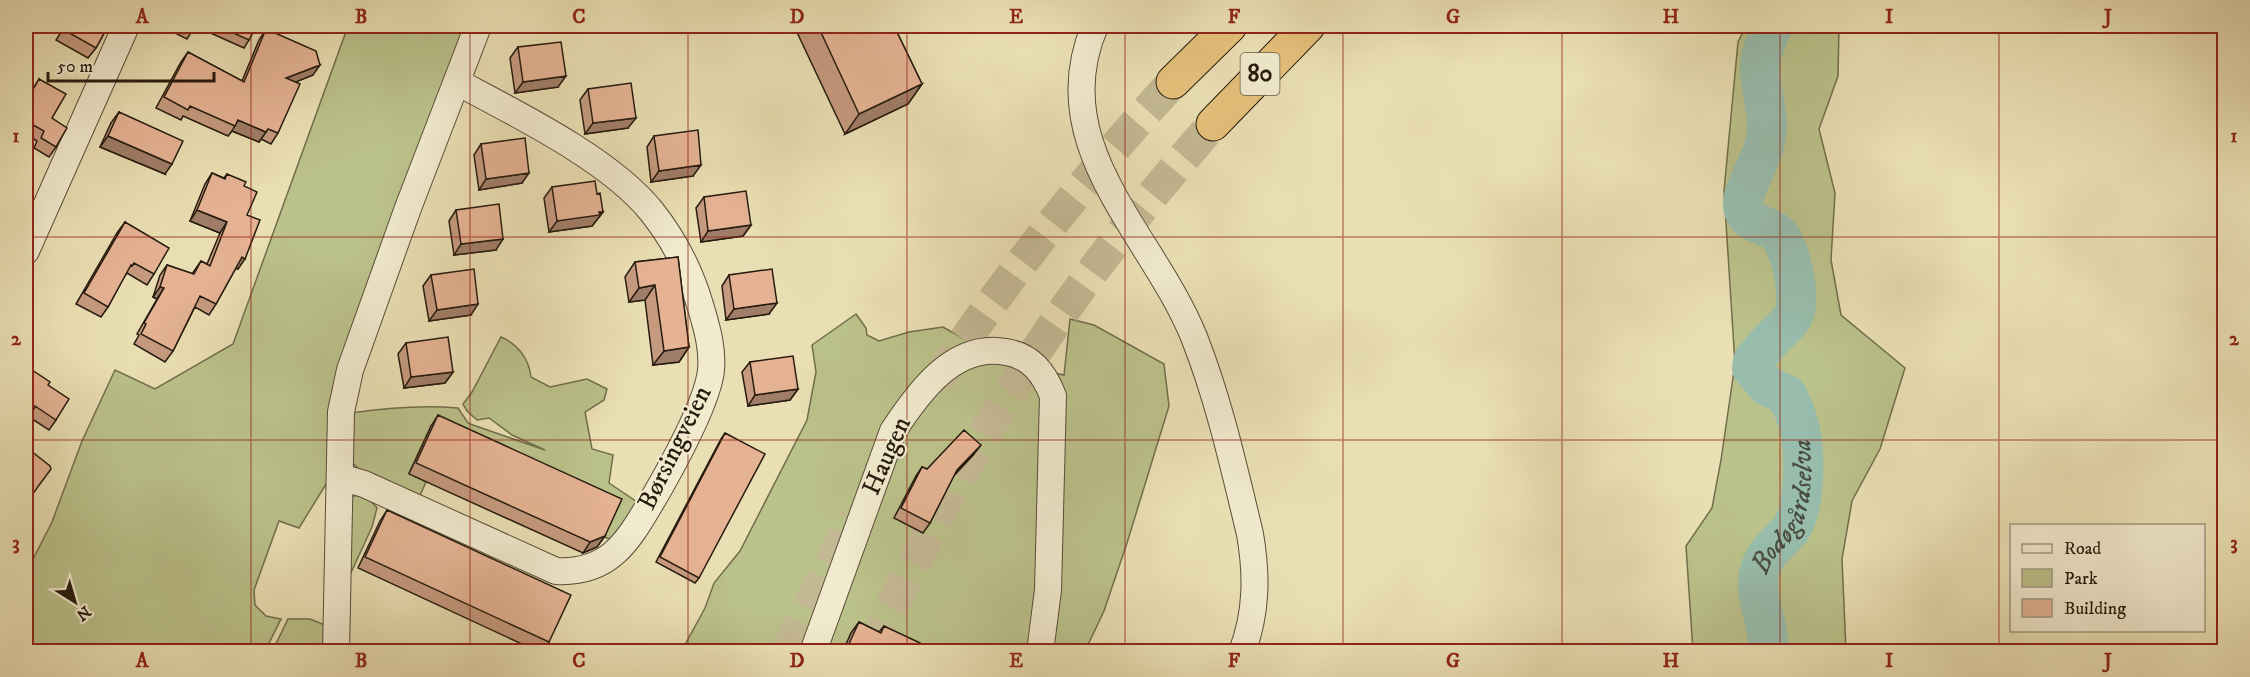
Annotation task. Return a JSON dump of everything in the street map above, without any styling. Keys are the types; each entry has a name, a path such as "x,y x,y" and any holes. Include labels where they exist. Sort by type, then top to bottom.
{"highway":[{"name":"80","path":"1173,82 1230,26"},
{"name":"80","path":"1213,124 1308,26"}],"street":[{"path":"26,251 126,26"},
{"path":"336,651 341,412 350,370 478,26"},
{"path":"1095,26 1087,50 1082,90 1083,110 1091,150 1113,198 1172,291 1194,339 1208,378 1250,534 1254,558 1255,598 1250,626 1242,651"},
{"name":"Børsingveien","path":"340,477 364,484 556,571 570,572 586,569 604,562 621,549 635,529 666,477 708,385 711,357 709,335 699,300 682,257 651,211 634,193 591,159 457,82"},
{"name":"Haugen","path":"813,651 893,430 914,399 934,378 955,362 975,352 994,350 1014,353 1033,363 1046,378 1053,396 1048,590 1040,651"}],"green space":[{"path":"348,26 468,26 328,481 299,528 279,521 254,590 255,605 266,616 281,619 265,651 26,652 26,573 52,522 82,441 115,370 155,389 233,344"},
{"path":"1746,26 1839,26 1838,76 1819,129 1835,193 1831,260 1841,315 1905,368 1880,449 1852,501 1842,559 1846,651 1693,651 1686,546 1712,508 1735,364 1724,191 1738,42"},
{"path":"856,314 866,328 867,335 879,341 909,332 943,327 1009,364 1064,375 1070,319 1094,325 1164,364 1169,406 1104,611 1085,651 681,652 705,608 714,583 740,551 807,420 816,372 812,345"},
{"path":"501,337 522,353 531,377 550,387 587,379 607,389 604,400 585,412 592,449 613,455 609,483 640,504 619,543 602,536 431,426 409,473 426,482 418,500 368,475 352,462 348,455 351,413 404,407 458,408 468,423 545,450 512,435 489,418 477,420 463,404 472,392"},
{"path":"357,495 370,500 377,508 372,527 349,577 350,498"},
{"path":"288,619 310,619 325,625 330,651 272,652"}],"building":[{"path":"66,26 108,26 96,48 64,30"},
{"path":"182,26 195,26 192,31"},
{"path":"218,26 256,26 249,40"},
{"path":"818,26 894,26 922,84 859,114"},
{"path":"266,29 316,51 320,65 286,78 300,84 278,133 268,129 266,132 238,120 235,126 190,106 188,110 164,97 188,52 244,82"},
{"path":"561,42 566,76 523,82 518,47"},
{"path":"39,79 66,94 52,118 67,128 56,147 41,138 44,131 26,121 26,102"},
{"path":"631,83 636,118 593,123 588,89"},
{"path":"119,112 183,141 172,164 108,136"},
{"path":"698,130 701,165 659,171 654,136"},
{"path":"525,138 529,173 486,179 481,144"},
{"path":"212,173 225,179 227,174 246,182 244,186 257,192 247,215 260,220 245,259 242,257 216,304 200,296 173,351 141,334 146,324 144,323 164,288 160,287 167,265 194,274 201,261 210,266 227,222 197,210"},
{"path":"595,181 597,194 600,193 603,212 599,212 600,215 557,221 552,187"},
{"path":"746,191 751,225 708,231 704,197"},
{"path":"499,204 503,239 461,244 456,210"},
{"path":"125,222 169,248 154,274 134,263 131,265 108,307 84,293"},
{"path":"678,257 689,347 664,351 655,285 639,288 635,262"},
{"path":"474,269 478,304 437,310 431,275"},
{"path":"772,269 777,303 734,309 729,275"},
{"path":"448,337 453,372 411,377 406,343"},
{"path":"793,356 798,389 755,395 750,362"},
{"path":"26,366 50,382 48,385 69,399 56,420 35,406 26,423"},
{"path":"438,415 622,499 605,536 590,542 416,463"},
{"path":"964,430 981,445 957,470 930,523 901,508 922,467 927,469"},
{"path":"725,433 765,454 699,578 660,557"},
{"path":"26,447 51,469 26,503"},
{"path":"387,510 571,595 549,642 365,557"},
{"path":"859,622 881,633 884,626 920,643 917,651 854,651 847,648"}],"waterway":[{"name":"Bodøgårdselva","path":"1768,652 1767,631 1758,590 1760,570 1769,553 1795,521 1803,484 1802,445 1796,415 1787,395 1767,386 1752,368 1753,361 1793,316 1796,298 1794,273 1782,240 1773,230 1752,221 1743,206 1745,193 1767,133 1760,63 1772,26"}],"tunnel":[{"path":"937,381 1049,227 1173,82"},
{"path":"870,652 948,498 1013,386 1099,262 1213,124"},
{"path":"787,652 854,518"}]}
